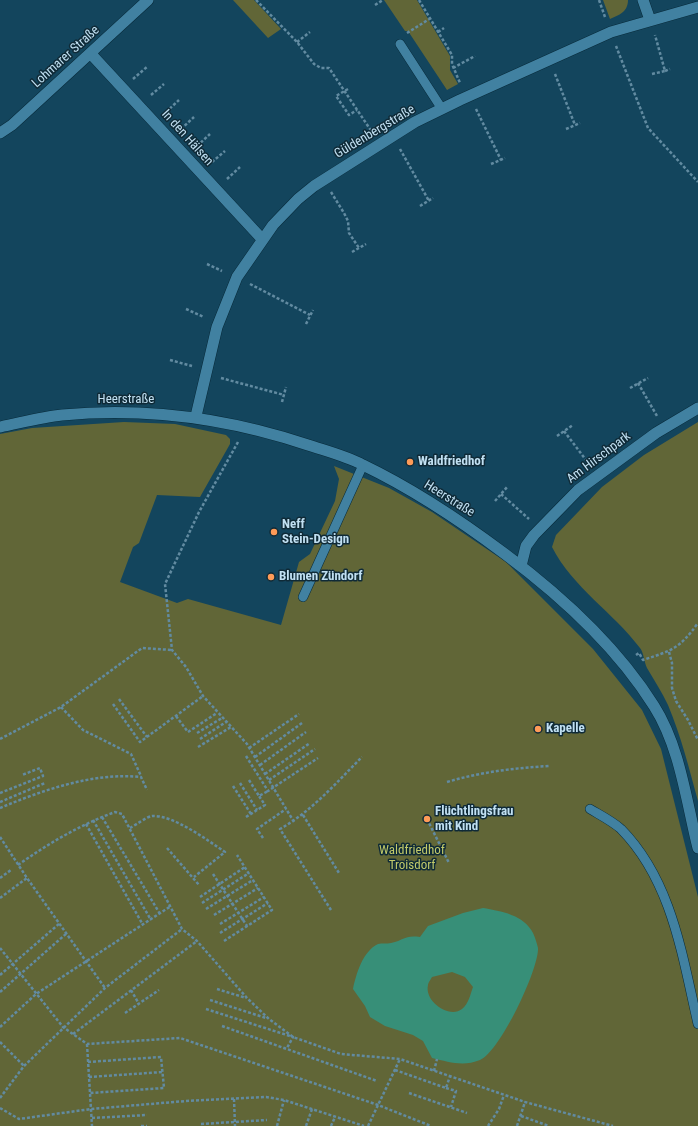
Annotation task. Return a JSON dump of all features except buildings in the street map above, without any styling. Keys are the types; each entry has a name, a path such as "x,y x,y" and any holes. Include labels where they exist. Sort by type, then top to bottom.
{"street":[{"name":"Lohmarer Straße","path":"0,133 12,125 148,0"},
{"path":"643,0 650,20"},
{"name":"Güldenbergstraße","path":"196,416 205,372 218,322 237,277 262,239 298,199 323,180 393,135 468,96 549,58 611,32 698,7"},
{"name":"In den Hälsen","path":"91,54 262,239"},
{"name":"Am Hirschpark","path":"521,566 526,546 578,490 596,475 698,408"},
{"name":"Heerstraße","path":"0,427 61,415 158,413 196,416 246,426 335,454 363,465 442,510 521,566 571,608 623,665 654,706 672,742 698,848"}],"lane":[{"path":"400,44 442,109"},
{"path":"303,597 363,465"},
{"path":"590,809 620,828 644,857 661,887 673,920 698,1024"}],"path":[{"path":"256,0 297,42 314,64 321,68 329,68 380,144"},
{"path":"375,6 383,0"},
{"path":"419,0 452,55 453,68 501,160"},
{"path":"407,33 430,18"},
{"path":"650,20 665,71"},
{"path":"438,32 444,28"},
{"path":"297,42 310,32"},
{"path":"611,32 648,128 698,182"},
{"path":"453,68 475,56"},
{"path":"549,58 575,125"},
{"path":"652,74 670,69"},
{"path":"348,89 336,96 349,115 357,110"},
{"path":"566,129 580,123"},
{"path":"393,135 429,201"},
{"path":"491,164 505,158"},
{"path":"323,180 344,213 348,221 349,233 359,248"},
{"path":"420,206 433,198"},
{"path":"352,252 366,244"},
{"path":"237,277 310,315"},
{"path":"186,310 218,322"},
{"path":"306,324 313,310"},
{"path":"170,360 284,395"},
{"path":"630,388 648,378"},
{"path":"638,383 664,429"},
{"path":"282,402 286,387"},
{"path":"557,436 573,425"},
{"path":"246,426 199,512 165,584 172,650 186,667 203,696 250,748 294,822"},
{"path":"564,431 596,475"},
{"path":"495,501 508,486"},
{"path":"501,494 541,529"},
{"path":"623,665 639,653 643,660 669,652 685,642 698,622"},
{"path":"0,739 61,707 142,648 172,650"},
{"path":"669,652 672,662 672,688 676,701 698,740"},
{"path":"113,704 140,742 203,696"},
{"path":"119,699 147,737"},
{"path":"61,707 83,730 131,754 147,790"},
{"path":"176,716 188,732 217,713"},
{"path":"250,748 299,714"},
{"path":"197,733 222,718"},
{"path":"200,739 226,722"},
{"path":"254,757 302,723"},
{"path":"198,747 231,727"},
{"path":"260,765 306,732"},
{"path":"265,774 310,743"},
{"path":"269,780 316,749"},
{"path":"246,756 268,790"},
{"path":"331,910 280,830 303,815 362,757"},
{"path":"259,796 318,758"},
{"path":"447,782 475,774 504,769 549,766"},
{"path":"0,794 43,776 40,768 22,775"},
{"path":"0,807 50,789 88,780 127,775 141,777"},
{"path":"246,818 265,805 249,780"},
{"path":"0,802 45,783"},
{"path":"240,783 257,810"},
{"path":"233,786 251,814"},
{"path":"264,838 257,829 286,809"},
{"path":"18,865 47,844 93,820 116,812 122,814 182,929 197,941 247,998 269,1019 293,1037"},
{"path":"303,815 339,873"},
{"path":"130,828 151,816 165,818 181,825 225,852 194,877"},
{"path":"102,817 160,914"},
{"path":"427,819 449,863"},
{"path":"93,820 151,920"},
{"path":"86,824 143,925"},
{"path":"0,837 27,878 105,988"},
{"path":"167,848 194,877 199,885"},
{"path":"224,941 272,910 237,854"},
{"path":"200,897 245,868"},
{"path":"0,878 11,870"},
{"path":"213,874 247,926"},
{"path":"202,903 249,874"},
{"path":"0,898 27,878"},
{"path":"206,909 253,880"},
{"path":"214,915 258,888"},
{"path":"220,924 264,897"},
{"path":"220,933 268,903"},
{"path":"0,1027 36,994 171,906"},
{"path":"0,975 60,923"},
{"path":"0,1098 24,1066 105,988 182,929"},
{"path":"0,992 66,932"},
{"path":"73,1034 197,941"},
{"path":"0,948 12,965 21,974 63,1027 87,1044 180,1038 378,1105 431,1126"},
{"path":"217,989 247,998"},
{"path":"131,990 139,1004"},
{"path":"125,1013 159,990"},
{"path":"210,1000 269,1019"},
{"path":"206,1009 341,1054 400,1059 525,1102 613,1126"},
{"path":"222,1026 377,1081"},
{"path":"287,1048 293,1037"},
{"path":"0,1042 24,1066"},
{"path":"87,1044 92,1126"},
{"path":"88,1062 162,1057 163,1072 164,1088 90,1093"},
{"path":"368,1126 400,1059"},
{"path":"434,1070 437,1060"},
{"path":"395,1070 456,1091 451,1107"},
{"path":"89,1077 163,1072"},
{"path":"446,1088 450,1076"},
{"path":"409,1093 467,1113"},
{"path":"488,1126 499,1109 504,1095"},
{"path":"0,1108 19,1119 91,1109 186,1100 266,1097 284,1100 312,1108 354,1124 364,1126"},
{"path":"234,1099 235,1126"},
{"path":"277,1126 284,1100"},
{"path":"517,1126 525,1102"},
{"path":"306,1126 312,1108"},
{"path":"92,1118 147,1115"},
{"path":"521,1116 549,1126"},
{"path":"332,1126 335,1117"},
{"path":"201,1124 268,1120"},
{"path":"141,1126 147,1126"}],"green space":[{"path":"233,0 254,0 281,29 268,38"},
{"path":"384,0 417,0 450,56 450,70 458,84 447,90 408,31 405,31"},
{"path":"603,0 628,0 628,4 625,10 610,19"},
{"name":"Waldfriedhof Troisdorf","path":"124,422 175,424 226,435 230,439 230,444 200,497 157,495 139,543 133,547 120,582 177,603 188,599 281,625 299,562 310,554 335,501 339,479 334,466 389,488 432,512 506,562 593,649 642,710 661,749 698,897 698,1126 0,1126 0,434 32,428"},
{"path":"698,422 698,801 673,717 663,695 647,668 641,650 618,623 571,575 552,547 556,535 602,487 644,455"}],"shaded area":[{"path":"483,908 518,918 529,927 534,935 538,948 537,959 525,991 517,1009 498,1042 488,1054 480,1060 468,1063 450,1062 432,1058 423,1041 413,1035 385,1026 370,1017 365,1006 353,989 364,957 373,947 378,944 396,942 407,937 420,937 428,926 463,913","holes":["452,972 465,977 473,987 468,1002 462,1009 451,1012 444,1010 439,1007 430,997 428,985 432,977"]}],"place":[{"name":"Waldfriedhof","path":"410,462"},
{"name":"Neff Stein-Design","path":"274,532"},
{"name":"Blumen Zündorf","path":"271,577"},
{"name":"Kapelle","path":"538,729"},
{"name":"Flüchtlingsfrau mit Kind","path":"427,819"}]}
